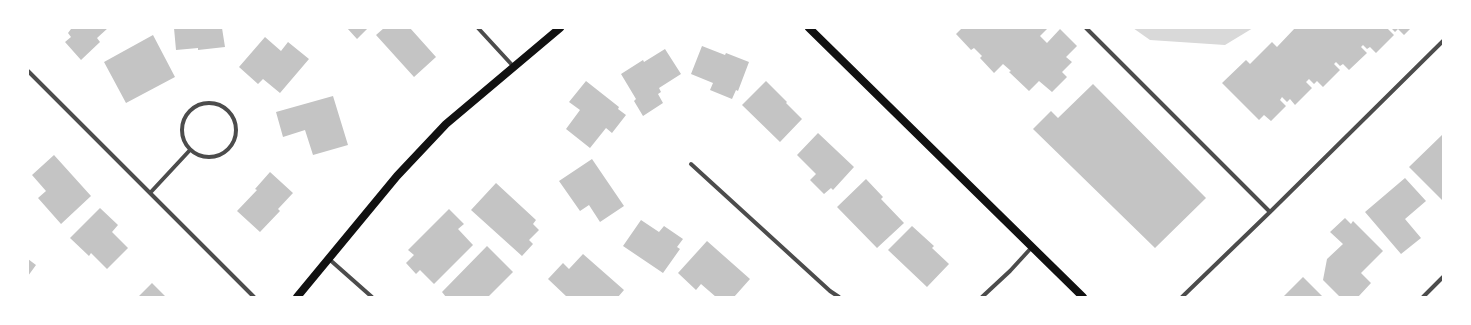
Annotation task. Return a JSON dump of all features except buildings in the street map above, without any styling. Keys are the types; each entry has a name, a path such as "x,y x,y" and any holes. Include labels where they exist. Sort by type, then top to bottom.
{"main road":[{"path":"297,297 397,176 446,124 513,66 560,28"},
{"path":"809,28 1083,297"}],"street":[{"path":"478,28 513,66"},
{"path":"1086,28 1270,212"},
{"path":"1182,297 1443,41"},
{"path":"28,71 254,297"},
{"path":"211,103 220,105 228,110 234,118 237,127 236,136 232,145 226,152 217,156 208,157 198,155 190,150 182,133 186,115 193,108 202,104 211,103"},
{"path":"150,193 190,150"},
{"path":"691,164 838,297"},
{"path":"982,297 1010,271 1032,247"},
{"path":"329,259 372,297"},
{"path":"1423,297 1443,277"}],"shaded area":[{"path":"1133,28 1253,28 1225,45 1150,40"}]}
